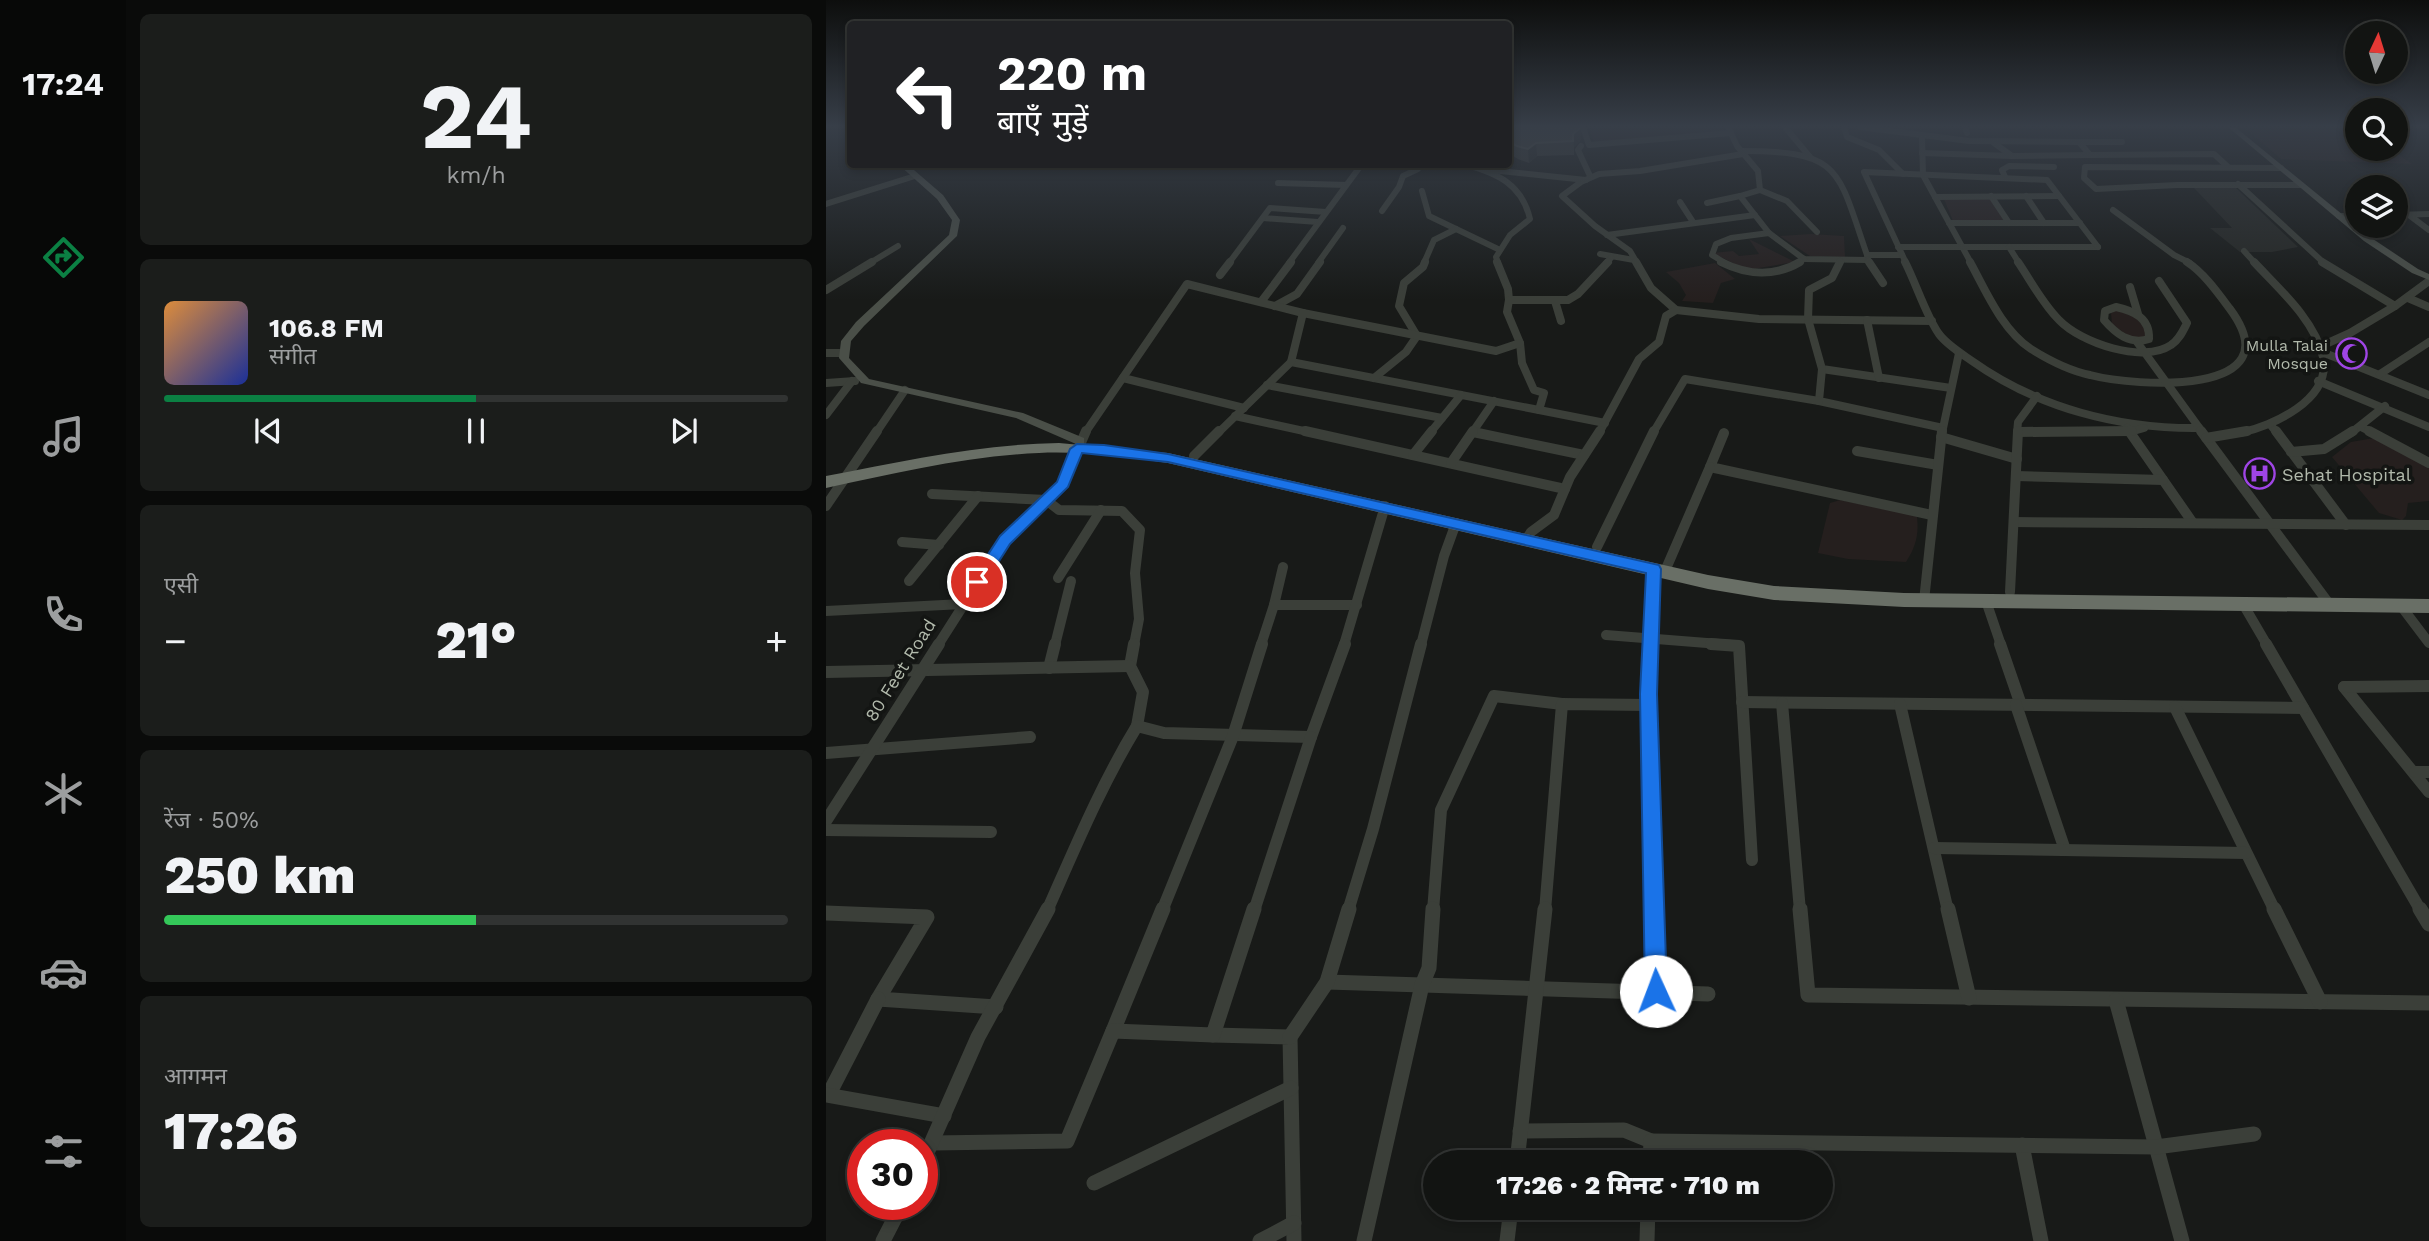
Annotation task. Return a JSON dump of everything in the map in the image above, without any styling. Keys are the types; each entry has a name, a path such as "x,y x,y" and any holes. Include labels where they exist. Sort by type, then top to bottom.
{"highway":[{"path":"835,477 1024,449 1110,442 1194,456 1774,593 1924,596 1986,601 2243,604 2429,596"},
{"path":"1078,445 1168,458 1456,523 1597,547 1662,568"},
{"path":"1924,596 2010,592 2326,600 2429,606"}],"street":[{"path":"826,204 887,185"},
{"path":"865,381 844,358 846,341 860,324 953,236 957,220 940,197 926,185"},
{"path":"1321,185 1346,186"},
{"path":"1382,211 1400,185"},
{"path":"1512,185 1519,189 1528,204 1530,219 1510,235 1496,257 1500,272 1510,288 1507,312 1520,343 1522,363 1534,390 1544,393 1539,410"},
{"path":"1575,185 1562,196 1630,251 1651,288 1676,310 1746,319 1932,321"},
{"path":"1759,185 1760,191"},
{"path":"1840,185 1867,258 1882,283"},
{"path":"1870,185 1932,321 1939,334 1959,354 2038,396 2088,415 2147,427 2199,428"},
{"path":"1928,185 2009,328 2030,348 2088,374 2129,381 2202,381 2224,375 2236,365 2246,348 2245,328 2219,294 2190,263 2113,211"},
{"path":"1898,247 2098,247 2051,185"},
{"path":"2092,185 2096,189 2212,185"},
{"path":"2239,185 2327,266 2395,306"},
{"path":"2302,185 2367,239 2429,279 2408,298 2320,349"},
{"path":"1346,186 1261,302 1303,313 1496,351 1520,343"},
{"path":"1422,191 1429,216 1500,250"},
{"path":"1707,203 1760,191 1782,196 1796,205 1817,232"},
{"path":"1740,196 1769,233 1804,259 1839,261 1902,256"},
{"path":"1991,196 2009,223"},
{"path":"2025,196 2044,223"},
{"path":"1935,197 2059,196"},
{"path":"1680,202 1693,222"},
{"path":"1220,275 1270,208 1326,212"},
{"path":"2409,215 2429,214"},
{"path":"1607,235 1629,229 1755,215"},
{"path":"2409,215 2429,230"},
{"path":"2339,216 2345,216"},
{"path":"1263,218 1318,222"},
{"path":"1949,223 2080,223"},
{"path":"1275,306 1297,295 1343,228"},
{"path":"1417,335 1399,306 1404,284 1423,267 1434,240 1457,229"},
{"path":"1769,233 1731,238 1716,244 1712,255 1724,265 1744,273 1770,272 1796,265 1804,259"},
{"path":"826,290 898,246"},
{"path":"2009,247 2058,321 2073,335 2097,346 2144,352 2165,349 2179,341 2187,323 2159,281"},
{"path":"2206,438 2244,435 2290,415 2314,394 2324,365 2320,349 2283,294 2244,251"},
{"path":"1600,254 1634,260"},
{"path":"1509,300 1568,300 1578,294 1611,258"},
{"path":"1819,401 1822,369 1808,319 1809,290 1832,278 1839,261"},
{"name":"80 Feet Road","path":"826,821 1005,540 1063,484 1078,445 1187,284 1261,302"},
{"path":"2130,287 2138,314 2151,332 2149,339 2137,342"},
{"path":"2408,298 2429,307"},
{"path":"1555,302 1561,321"},
{"path":"2138,314 2116,307 2107,309 2104,320 2117,334 2137,342 2326,600"},
{"path":"1529,536 1554,516 1565,489 1605,423 1639,359 1659,342 1666,316 1676,310"},
{"path":"1194,456 1291,362 1303,313"},
{"path":"1867,320 1879,378"},
{"path":"1374,378 1406,352 1417,335"},
{"path":"2380,374 2429,342"},
{"path":"2320,349 2429,395"},
{"path":"826,353 845,353"},
{"path":"1924,596 1942,433 1959,354"},
{"path":"1291,362 1605,423"},
{"path":"1822,369 1951,388"},
{"path":"1123,378 1244,408"},
{"path":"1597,547 1666,408 1685,379 1819,401 1942,433 2017,459"},
{"path":"826,383 865,381 1019,415 1078,445"},
{"path":"2318,381 2429,427"},
{"path":"826,415 852,382"},
{"path":"1267,385 1442,418"},
{"path":"826,506 835,477 905,390"},
{"path":"1413,455 1461,395"},
{"path":"2010,592 2018,422 2038,396"},
{"path":"1451,463 1494,401"},
{"path":"2291,452 2324,449 2361,427 2385,407"},
{"path":"1235,416 1565,489"},
{"path":"2124,422 2193,523"},
{"path":"2270,424 2346,525"},
{"path":"2018,432 2130,432 2147,427"},
{"path":"2361,427 2429,463"},
{"path":"1473,432 1584,455"},
{"path":"1656,991 1648,705 1649,640 1662,568 1724,433"},
{"path":"1857,451 1938,465"},
{"path":"1710,467 1932,515"},
{"path":"2016,477 2163,480"},
{"path":"932,494 1046,500 1059,510 1122,511 1140,530 1135,573 1139,619 1130,666 1143,692 1137,726 1115,762 1040,926 978,1037 938,1131"},
{"path":"909,581 978,496"},
{"path":"1213,1035 1357,605 1373,543 1384,523 1385,506"},
{"path":"1058,578 1101,510"},
{"path":"2014,522 2429,525"},
{"path":"1294,1241 1290,1037 1327,982 1373,829 1440,569 1456,523"},
{"path":"902,542 939,545"},
{"path":"938,1143 1067,1141 1233,736 1274,606 1283,567"},
{"path":"1049,668 1071,581"},
{"path":"1986,601 2065,850"},
{"path":"826,611 963,604"},
{"path":"2243,604 2429,923"},
{"path":"1274,606 1357,605"},
{"path":"2401,606 2429,643"},
{"path":"1606,635 1739,646 1752,860"},
{"path":"826,672 1130,666"},
{"path":"2429,686 2344,687 2429,792"},
{"path":"1364,1241 1422,985 1429,968 1441,810 1494,696 1562,704 1648,705"},
{"path":"1742,702 2303,708"},
{"path":"1782,703 1808,995 2429,1003"},
{"path":"1518,1150 1538,988 1562,704"},
{"path":"1900,704 1969,998"},
{"path":"2175,707 2320,1002"},
{"path":"1137,726 1164,733 1311,737"},
{"path":"826,753 869,752 1030,737"},
{"path":"2415,772 2429,772"},
{"path":"826,830 991,832"},
{"path":"1934,848 2246,853"},
{"path":"826,914 927,917 878,999 828,1095 944,1116"},
{"path":"1327,982 1708,994"},
{"path":"878,999 996,1007"},
{"path":"2116,1000 2182,1241"},
{"path":"1113,1031 1290,1037"},
{"path":"1094,1183 1291,1088"},
{"path":"1520,1131 1624,1130 1651,1141 2156,1147 2253,1135"},
{"path":"1651,1141 1651,1150"},
{"path":"2022,1145 2041,1241"},
{"path":"883,1241 894,1220"},
{"path":"1507,1241 1510,1220"},
{"path":"1647,1241 1648,1220"},
{"path":"1260,1241 1294,1223"}],"shaded area":[{"path":"2235,187 2298,247 2272,252 2240,252 2210,228 2232,228 2194,188"},
{"path":"1944,199 1991,199 2005,222 1953,221"},
{"path":"1780,236 1844,236 1845,257 1810,256"},
{"path":"1749,239 1795,262 1747,270 1712,253 1733,251 1739,256 1759,254"},
{"path":"1715,263 1735,279 1721,283 1713,303 1682,301 1686,295 1679,283 1666,272"},
{"path":"2117,310 2136,318 2145,326 2145,339 2137,341 2112,325 2111,313"},
{"path":"2374,438 2429,465 2429,501 2408,503 2406,516 2402,520 2379,513 2332,457 2351,442"},
{"path":"1840,500 1917,516 1916,540 1906,562 1848,559 1818,553 1830,503"}],"place":[{"name":"Mulla Talai Mosque","path":"2351,354"},
{"name":"Sehat Hospital","path":"2259,474"}],"route":[{"path":"977,582 1005,540 1063,484 1077,449 1104,449 1168,458 1653,569 1648,694 1656,991"}]}
